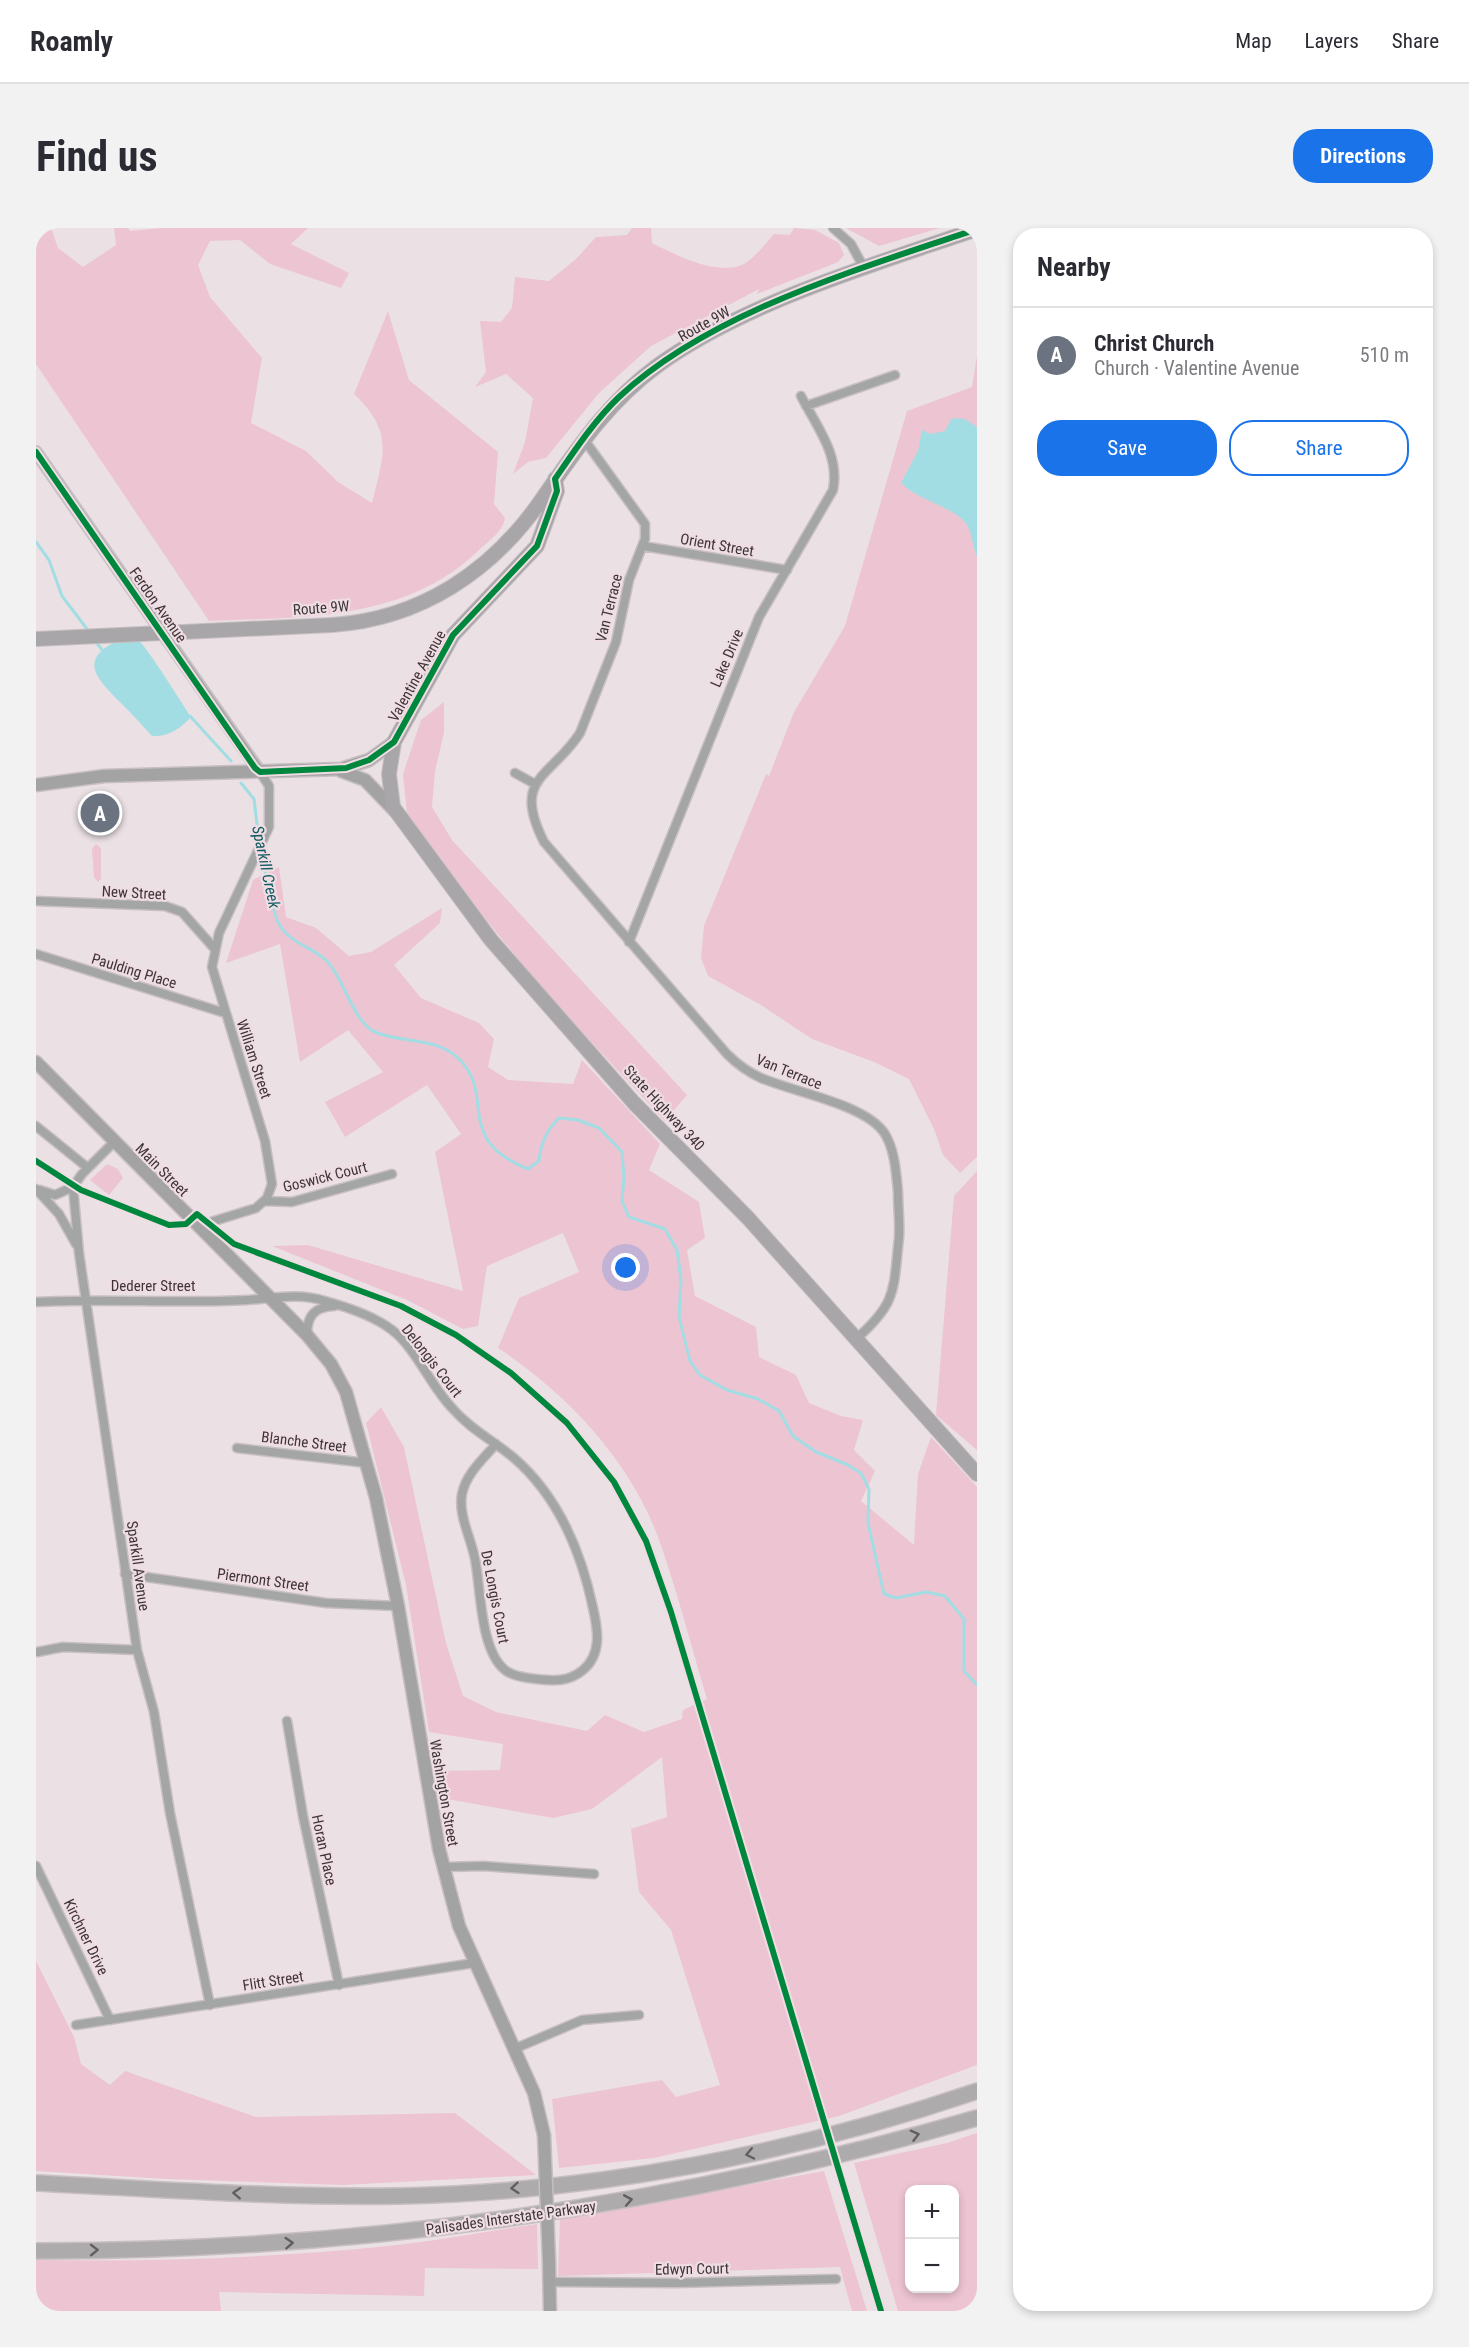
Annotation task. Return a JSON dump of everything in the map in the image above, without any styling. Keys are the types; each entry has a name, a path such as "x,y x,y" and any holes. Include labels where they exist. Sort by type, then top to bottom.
{"highway":[{"name":"Palisades Interstate Parkway","path":"36,2183 269,2195 436,2194 603,2179 701,2163 807,2141 852,2130 977,2091"},
{"name":"Palisades Interstate Parkway","path":"36,2251 238,2246 438,2229 636,2199 813,2161 977,2118"}],"main road":[{"name":"Route 9W","path":"36,639 332,625 386,617 415,608 443,594 470,575 505,544 525,522 583,438 606,411 631,386 689,344 737,319 864,268 977,229"},
{"name":"Valentine Avenue","path":"36,784 104,776 330,770 364,763 394,742 453,635 537,546 557,491 555,479"},
{"path":"394,742 390,758 389,786 392,803 398,816"},
{"name":"State Highway 340","path":"330,770 352,774 365,780 381,795 491,940 634,1103 748,1218 977,1474"},
{"name":"Main Street","path":"36,1062 113,1143 270,1297"},
{"name":"Washington Street","path":"270,1297 308,1335 331,1364 346,1392 367,1463 398,1606 419,1739 443,1867 459,1926 536,2099 544,2135 550,2311"}],"street":[{"path":"833,228 851,244 864,268"},
{"path":"806,406 895,375"},
{"name":"Lake Drive","path":"629,942 737,667 759,617 829,499 835,465 830,449 801,396"},
{"name":"Van Terrace","path":"583,438 645,524 643,546 629,580 616,642 580,733 571,747 544,770 535,784 532,803 535,825 544,842 629,942 741,1067 760,1077 854,1111 871,1120 884,1132 891,1148 896,1171 900,1230 894,1282 889,1303 880,1318 856,1339"},
{"name":"Ferdon Avenue","path":"36,452 260,772"},
{"name":"Orient Street","path":"643,546 787,570"},
{"name":"William Street","path":"260,772 269,786 269,827 263,845 222,925 214,948 212,971 271,1164 272,1188 264,1201"},
{"path":"515,773 535,784"},
{"name":"New Street","path":"36,901 165,906 182,912 214,948"},
{"name":"Paulding Place","path":"36,954 225,1013"},
{"path":"36,1126 88,1168"},
{"path":"36,1188 55,1195 73,1187 113,1143"},
{"name":"Goswick Court","path":"264,1201 292,1202 392,1174"},
{"name":"Sparkill Avenue","path":"73,1187 85,1299 137,1650 154,1712 171,1813 210,2005"},
{"path":"36,1188 63,1221 79,1253"},
{"path":"198,1226 245,1213 264,1201"},
{"name":"Delongis Court","path":"270,1297 307,1296 340,1306 379,1322 394,1331 455,1413 496,1444"},
{"name":"Dederer Street","path":"36,1302 85,1299 249,1300 270,1297"},
{"path":"308,1335 307,1322 313,1312 322,1307 340,1306"},
{"name":"De Longis Court","path":"496,1444 535,1479 554,1506 584,1567 598,1637 596,1655 586,1668 572,1679 555,1682 525,1678 506,1672 495,1660 488,1643 475,1555 463,1515 461,1497 466,1481 496,1444"},
{"name":"Blanche Street","path":"237,1448 367,1463"},
{"name":"Piermont Street","path":"125,1574 327,1603 398,1606"},
{"path":"37,1652 63,1647 137,1650"},
{"name":"Horan Place","path":"286,1721 303,1816 339,1985"},
{"name":"Kirchner Drive","path":"36,1866 111,2020"},
{"path":"443,1867 484,1866 594,1874"},
{"name":"Flitt Street","path":"76,2025 474,1963"},
{"path":"514,2049 582,2020 639,2015"},
{"name":"Edwyn Court","path":"549,2282 654,2284 836,2279"}],"shaded area":[{"path":"36,228 51,228 58,248 83,267 116,245 114,228 128,228 130,231 161,228 308,228 291,244 349,273 341,288 270,264 240,240 210,241 198,265 210,297 262,358 251,423 306,451 338,482 372,503 380,471 382,444 375,420 354,394 388,311 409,380 498,452 494,504 505,518 501,528 477,552 448,575 418,591 385,603 316,616 209,621 36,364"},
{"path":"632,228 651,228 652,243 686,259 712,267 737,267 747,262 774,234 790,235 794,228 815,230 839,243 844,255 838,262 757,294 759,289 651,346 599,393 546,458 528,462 513,474 525,442 533,398 506,374 475,387 486,372 480,321 501,322 512,308 515,277 549,281 576,259 596,237 627,235"},
{"path":"846,228 940,228 879,246"},
{"path":"977,356 977,1157 960,1173 943,1155 934,1129 909,1079 874,1062 812,1039 761,1005 708,976 701,958 704,926 766,774 769,776 794,712 845,626 907,411 972,387"},
{"path":"444,702 444,733 435,771 432,807 452,840 687,1095 665,1121 550,998 457,884 407,814 403,774 421,720"},
{"path":"96,844 101,848 101,879 98,882 94,877 92,849"},
{"path":"279,867 286,917 316,928 349,956 371,952 442,908 440,923 394,965 421,998 479,1023 494,1039 488,1067 508,1080 573,1084 582,1060 660,1144 649,1170 699,1202 705,1238 687,1250 695,1296 756,1327 759,1357 796,1375 809,1403 841,1416 863,1420 854,1450 875,1471 861,1501 914,1545 918,1474 931,1437 977,1487 977,2065 839,2116 654,2158 559,2168 552,2099 662,2080 676,2097 720,2085 671,1930 639,1892 631,1829 667,1817 662,1757 592,1809 553,1818 441,1798 436,1771 500,1770 503,1744 429,1732 406,1585 366,1423 381,1407 404,1447 446,1643 463,1696 496,1712 587,1731 605,1715 644,1732 682,1719 683,1710 707,1699 658,1537 646,1508 630,1481 613,1455 571,1407 548,1386 498,1348 519,1298 579,1272 563,1233 487,1266 478,1326 463,1329 407,1300 272,1246 308,1245 463,1291 435,1152 461,1134 427,1085 345,1137 325,1102 383,1072 348,1030 300,1062 280,944 226,963 253,880"},
{"path":"107,1164 118,1169 123,1178 109,1195 90,1180"},
{"path":"977,1171 977,1450 936,1415 954,1196"},
{"path":"36,1961 74,2037 81,2064 110,2085 125,2071 256,2117 455,2113 536,2175 343,2185 166,2179 36,2171"},
{"path":"977,2133 977,2311 898,2311 854,2163 947,2143"},
{"path":"824,2171 867,2311 852,2311 840,2267 558,2276 560,2219"},
{"path":"537,2224 538,2269 425,2268 424,2296 219,2292 221,2311 36,2311 36,2260 168,2260 300,2254 407,2244"}],"water":[{"path":"952,418 965,419 977,427 977,557 969,529 962,519 901,483 918,451 922,430 931,434 945,431"},
{"path":"122,639 137,639 155,662 191,717 183,725 163,735 152,736 99,678 95,670 98,654"}],"waterway":[{"name":"Sparkill Creek","path":"36,542 49,560 62,596 90,633"},
{"name":"Sparkill Creek","path":"95,641 104,652"},
{"name":"Sparkill Creek","path":"190,716 231,761"},
{"name":"Sparkill Creek","path":"241,783 254,799 259,841"},
{"name":"Sparkill Creek","path":"261,850 272,902 280,926 290,937 327,961 339,978 361,1020 368,1027 386,1036 441,1047 460,1060 470,1074 475,1088 483,1131 491,1145 505,1157 528,1169 539,1161 545,1138 559,1118 578,1120 599,1128 622,1152 624,1178 622,1201 629,1217 665,1229 677,1250 681,1280 679,1317 690,1361 700,1375 727,1390 758,1399 779,1411 793,1436 816,1452 846,1464 861,1473 869,1489 868,1523 884,1594 896,1598 926,1592 945,1596 964,1619 964,1671 977,1685"}],"cycle path":[{"path":"36,452 255,768 260,772 346,768 369,760 394,742 453,635 537,546 557,491 555,479 593,426 619,397 656,367 697,340 742,317 837,277 977,229"},
{"path":"36,1161 81,1190 169,1225 186,1224 197,1214 234,1244 401,1306 456,1335 511,1373 567,1423 614,1482 646,1541 671,1612 881,2311"}],"place":[{"name":"Christ Church","path":"100,813"}]}
